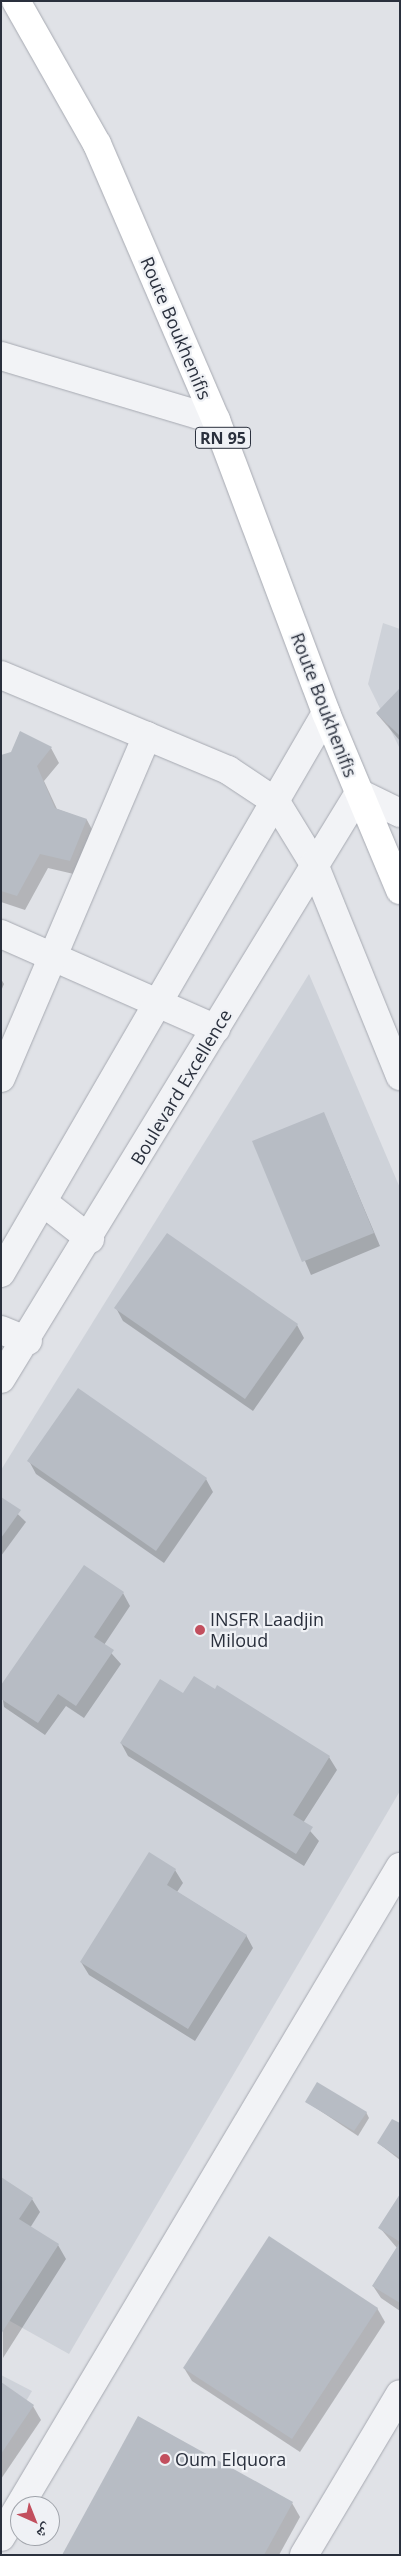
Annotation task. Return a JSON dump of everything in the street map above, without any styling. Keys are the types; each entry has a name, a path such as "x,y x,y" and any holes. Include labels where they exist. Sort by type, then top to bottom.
{"main road":[{"name":"Route Boukhenifis","path":"16,1 97,144 216,420 326,713 400,890"}],"street":[{"path":"1,356 216,420"},
{"path":"1,675 228,770 276,802 314,864 400,1076"},
{"path":"1,1273 326,713"},
{"path":"1,1078 147,736"},
{"path":"358,793 400,813"},
{"name":"Boulevard Excellence","path":"1,1379 28,1341 358,793"},
{"path":"1,934 160,1001 216,1030"},
{"path":"43,1202 90,1239"},
{"path":"1,1330 28,1341"},
{"path":"1,2537 400,1867"},
{"path":"304,2555 400,2394"}],"shaded area":[{"path":"383,623 400,629 400,749 368,684"},
{"name":"INSFR Laadjin Miloud","path":"309,974 400,1188 400,1791 69,2354 1,2316 1,1470"},
{"path":"1,2375 32,2391 1,2444"}],"building":[{"path":"400,688 400,736 376,713"},
{"path":"20,731 52,747 37,766 55,808 87,819 70,861 40,854 17,896 1,891 1,755 11,752"},
{"path":"324,1112 374,1233 302,1262 252,1141"},
{"path":"167,1233 298,1324 245,1399 114,1308"},
{"path":"78,1388 207,1478 156,1551 27,1461"},
{"path":"1,1497 21,1510 1,1538"},
{"path":"84,1565 124,1592 94,1637 114,1650 76,1706 58,1694 38,1723 1,1699 1,1685"},
{"path":"194,1676 215,1689 217,1685 330,1756 293,1815 313,1827 296,1854 120,1743 160,1679 183,1693"},
{"path":"149,1852 176,1869 167,1885 247,1935 188,2029 80,1962"},
{"path":"317,2082 367,2112 354,2131 305,2102"},
{"path":"392,2119 400,2123 400,2158 377,2143"},
{"path":"1,2177 33,2198 19,2219 59,2244 1,2334"},
{"path":"400,2194 400,2242 378,2228"},
{"path":"269,2236 378,2308 292,2439 183,2368"},
{"path":"400,2242 400,2303 372,2286"},
{"path":"1,2382 34,2405 1,2454"},
{"name":"Oum Elquora","path":"138,2416 293,2502 264,2555 62,2555"}],"place":[{"name":"INSFR Laadjin Miloud","path":"200,1630"},
{"name":"Oum Elquora","path":"165,2459"}]}
